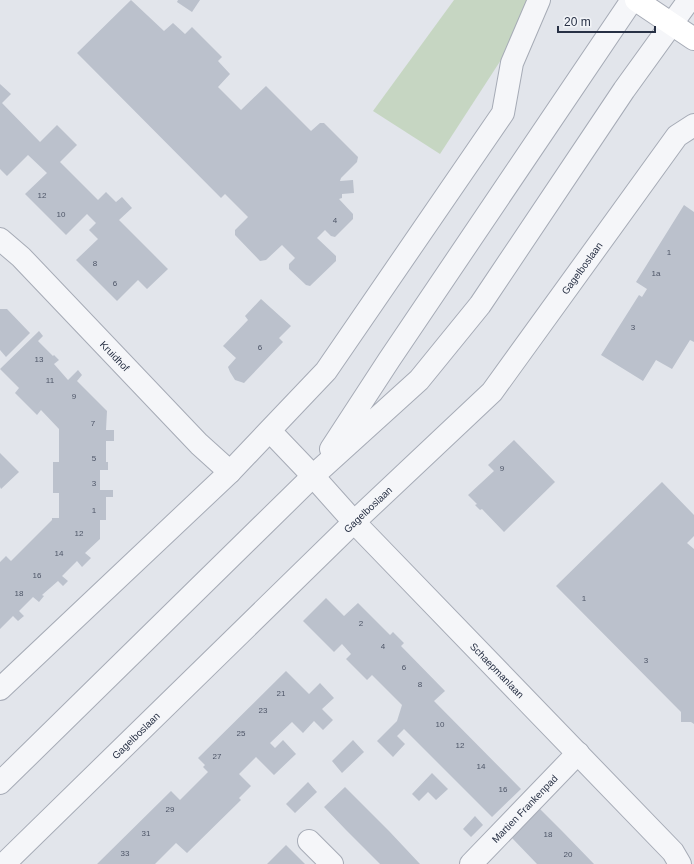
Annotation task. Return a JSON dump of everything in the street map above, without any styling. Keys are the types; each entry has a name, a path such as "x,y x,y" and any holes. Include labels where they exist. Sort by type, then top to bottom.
{"main road":[{"path":"636,0 694,39"}],"street":[{"path":"0,688 230,472 326,371 503,114 512,63 539,0"},
{"path":"313,476 393,354 632,0"},
{"path":"0,783 313,476 419,380 480,305 624,90 689,0"},
{"name":"Gagelboslaan","path":"4,864 354,522 492,392 677,136 694,125"},
{"name":"Kruidhof","path":"0,239 21,257 199,444 230,472"},
{"path":"270,431 313,476"},
{"name":"Schaepmanlaan","path":"313,476 354,522 673,852 680,864"},
{"name":"Martien Frankenpad","path":"471,864 578,753"},
{"path":"309,841 332,864"}],"green space":[{"path":"454,0 534,0 525,23 440,154 373,111"}],"building":[{"path":"131,0 164,31 173,23 185,34 192,27 222,57 218,61 230,74 218,87 241,110 266,86 311,131 320,123 324,123 358,157 357,162 341,178 340,181 353,180 354,193 342,194 342,198 339,199 353,214 353,219 335,237 331,236 325,230 317,238 336,256 336,261 310,286 306,285 289,269 289,264 295,258 282,245 266,260 260,261 235,235 235,230 248,217 225,194 221,198 77,53"},
{"path":"178,0 200,0 192,12 177,2"},
{"path":"0,84 11,94 2,103 40,142 57,125 77,145 60,162 98,200 106,192 116,202 122,197 132,208 119,220 168,269 147,289 138,280 117,301 76,260 98,239 89,230 96,223 87,214 66,235 25,194 47,173 28,155 7,176 0,169"},
{"path":"684,205 694,212 694,342 690,340 672,369 656,360 643,381 601,355 639,295 642,297 647,289 636,282"},
{"path":"261,299 291,326 279,338 283,342 244,383 235,380 230,372 228,367 236,358 223,346 248,320 245,316"},
{"path":"0,309 7,309 30,333 6,357 0,350"},
{"path":"39,331 43,336 38,341 59,360 54,364 68,380 78,370 82,375 77,381 107,411 106,430 114,430 114,441 106,441 106,462 108,462 108,470 100,470 100,490 113,490 113,497 106,497 106,520 100,520 100,539 85,553 91,558 82,567 77,561 62,576 68,581 63,586 58,581 42,595 44,596 39,602 33,597 19,611 24,616 18,621 13,616 0,629 0,562 6,556 11,561 52,520 52,518 59,518 59,493 53,493 53,462 59,462 59,429 41,410 37,415 15,393 19,388 0,369"},
{"path":"514,440 555,482 504,532 482,509 480,510 475,505 477,504 468,495 494,471 488,465"},
{"path":"0,453 19,472 1,489 0,487"},
{"path":"662,482 694,515 694,536 687,543 694,549 694,724 691,722 681,722 681,712 556,586"},
{"path":"326,598 344,616 358,603 390,635 393,632 404,643 401,646 445,691 434,701 521,789 492,817 404,729 397,736 405,744 393,757 377,741 397,721 402,705 372,675 367,680 346,659 351,654 342,644 334,652 303,621"},
{"path":"286,671 309,694 320,683 334,698 322,709 333,720 323,730 314,721 303,733 292,722 270,743 275,748 283,740 296,754 274,775 256,757 239,774 251,786 239,798 241,800 187,853 176,843 155,864 97,864 171,791 180,800 208,772 203,767 205,765 198,758"},
{"path":"353,740 364,752 342,773 332,761"},
{"path":"432,773 448,789 436,800 428,792 419,801 412,794"},
{"path":"308,782 317,792 295,813 286,804"},
{"path":"345,787 420,864 380,864 346,830 324,807"},
{"path":"540,809 594,864 537,864 512,838"},
{"path":"475,816 483,825 471,837 463,829"},
{"path":"286,845 305,864 267,864"}]}
